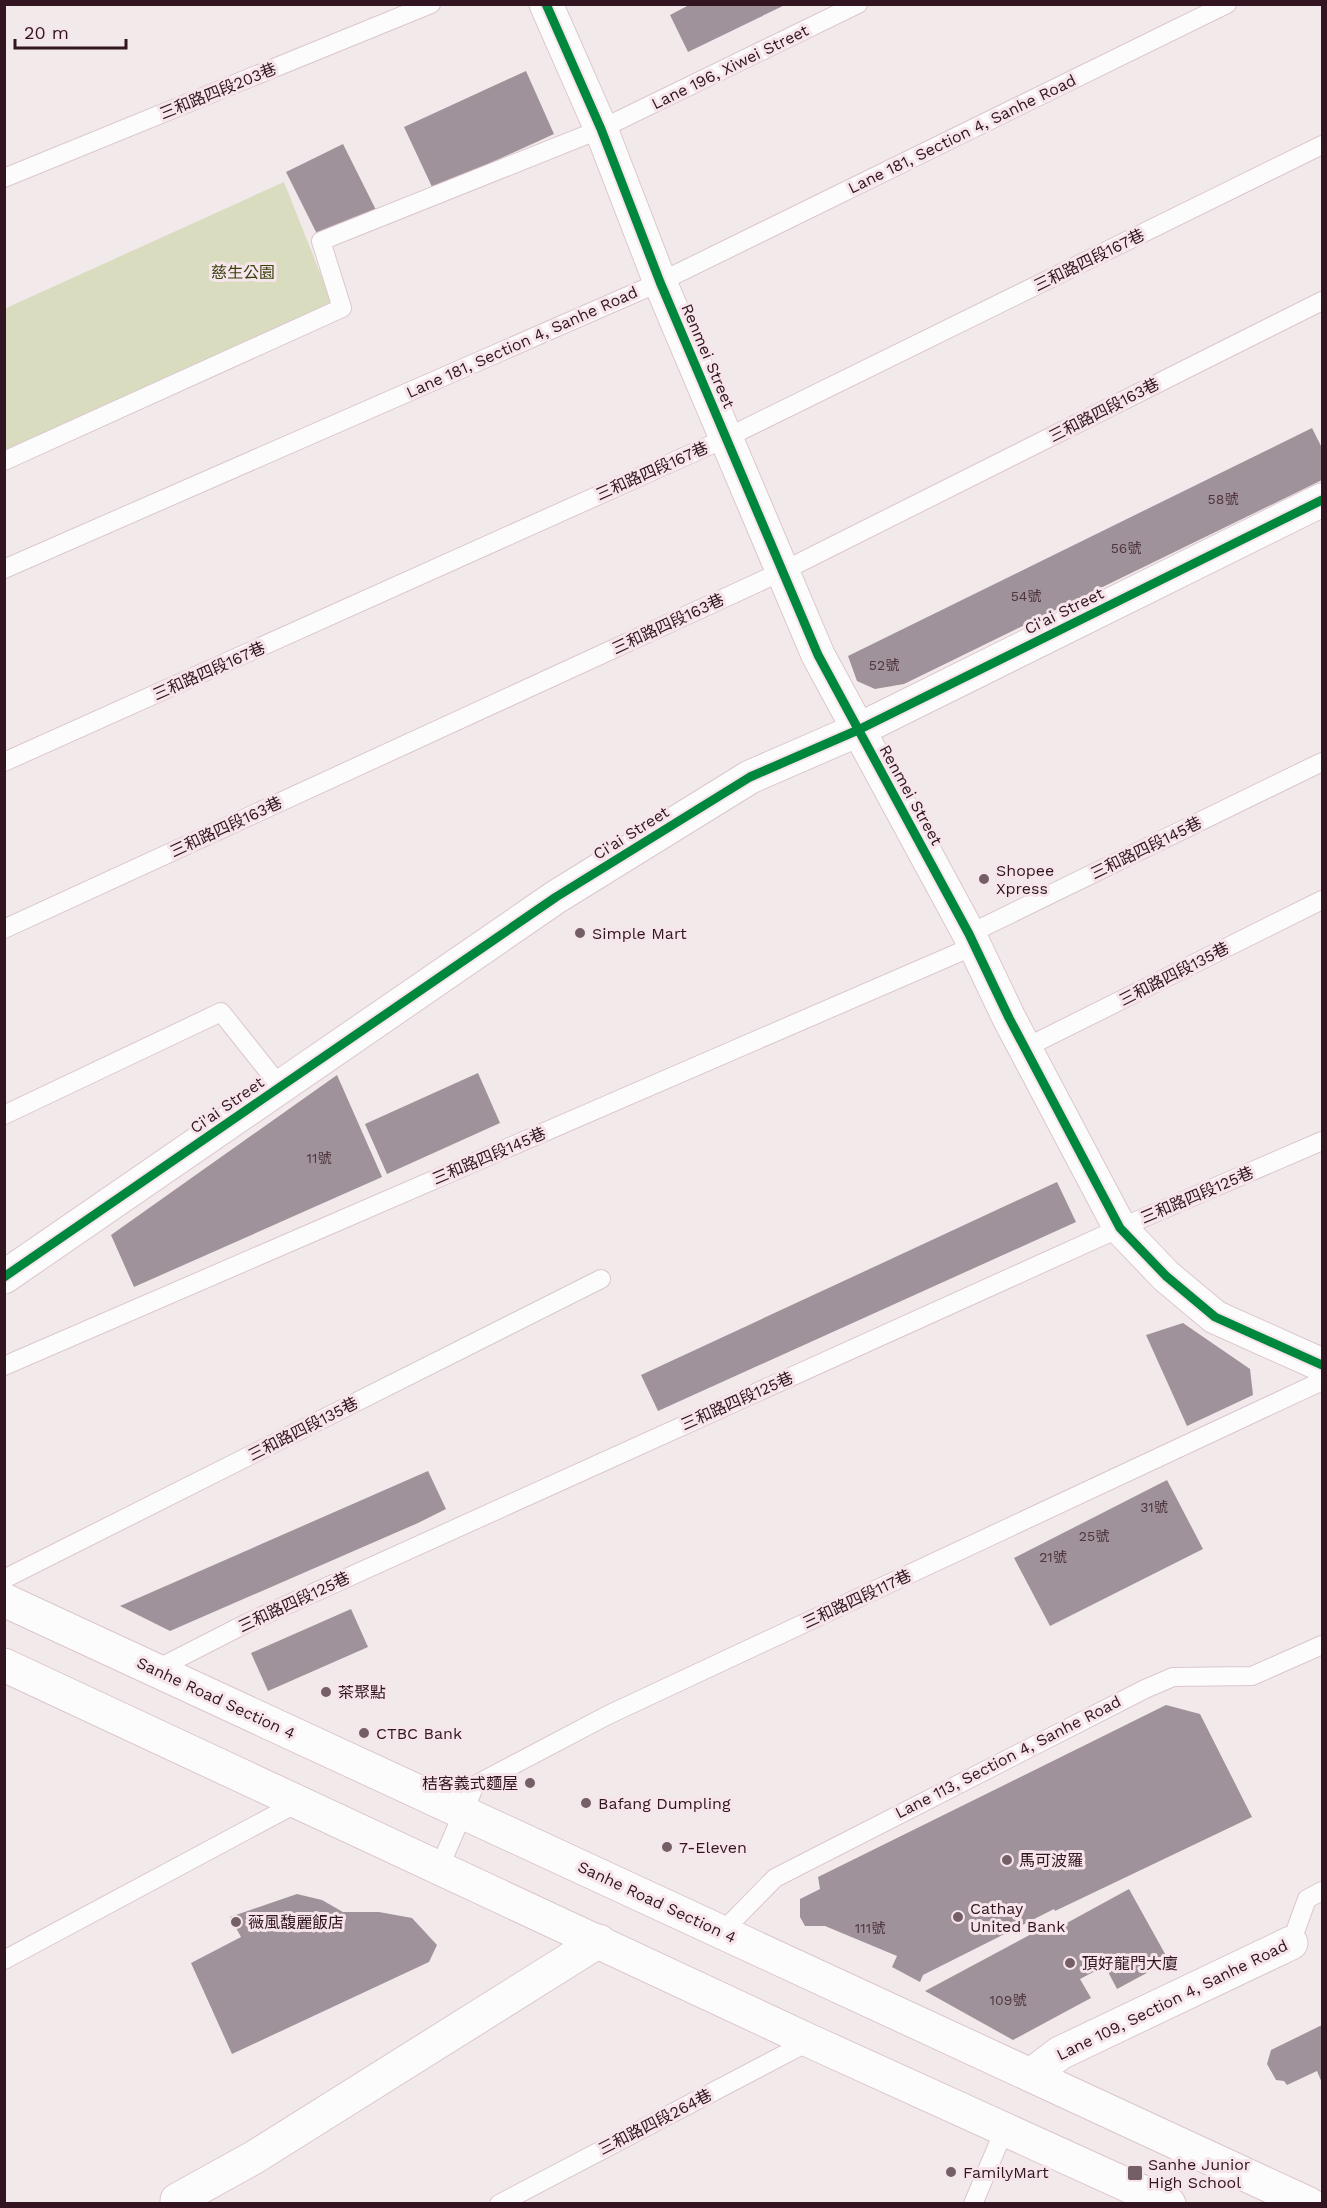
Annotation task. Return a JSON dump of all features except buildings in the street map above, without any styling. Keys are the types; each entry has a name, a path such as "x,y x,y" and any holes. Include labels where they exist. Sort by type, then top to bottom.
{"street":[{"name":"Renmei Street","path":"546,4 601,129 660,282 818,655 972,940 1025,1048 1120,1228 1166,1276 1215,1317 1323,1365"},
{"name":"Ci'ai Street","path":"4,1277 556,897 750,777 858,730 1323,500"},
{"name":"Sanhe Road Section 4","path":"4,1600 1310,2204"},
{"path":"4,1665 440,1866 810,2042 1005,2128 1169,2204"},
{"path":"177,2204 177,2200 253,2158 598,1941"},
{"name":"Lane 109, Section 4, Sanhe Road","path":"1031,2075 1060,2053 1291,1943"}],"lane":[{"name":"三和路四段203巷","path":"4,178 431,4"},
{"name":"Lane 196, Xiwei Street","path":"4,460 342,308 321,241 601,129 858,4"},
{"name":"Lane 181, Section 4, Sanhe Road","path":"4,569 660,282 1227,4"},
{"name":"三和路四段167巷","path":"4,762 726,438 1323,145"},
{"name":"三和路四段163巷","path":"4,929 783,571 1323,301"},
{"name":"三和路四段145巷","path":"4,1366 972,940 1323,762"},
{"name":"三和路四段135巷","path":"1025,1048 1323,900"},
{"path":"4,1115 221,1012 280,1086"},
{"name":"三和路四段125巷","path":"155,1670 247,1623 1120,1228 1323,1141"},
{"name":"三和路四段135巷","path":"4,1579 601,1279"},
{"name":"三和路四段117巷","path":"440,1866 475,1785 608,1715 1323,1381"},
{"name":"Lane 113, Section 4, Sanhe Road","path":"722,1932 775,1878 1146,1689 1173,1677 1252,1676 1323,1646"},
{"path":"4,1960 299,1802"},
{"name":"Lane 109, Section 4, Sanhe Road","path":"1291,1943 1307,1899 1323,1891"},
{"name":"三和路四段264巷","path":"499,2204 810,2042"},
{"path":"973,2204 1005,2128"}],"green space":[{"name":"慈生公園","path":"284,182 332,303 5,450 4,309"}],"cycle path":[{"path":"546,4 601,129 660,282 818,655 969,934 1009,1018 1120,1228 1166,1276 1215,1317 1322,1365"},
{"path":"4,1277 556,897 750,777 858,730 1322,500"}],"place":[{"name":"Shopee Xpress","path":"984,879"},
{"name":"Simple Mart","path":"580,933"},
{"name":"茶聚點","path":"326,1692"},
{"name":"CTBC Bank","path":"364,1733"},
{"name":"桔客義式麵屋","path":"530,1783"},
{"name":"Bafang Dumpling","path":"586,1803"},
{"name":"7-Eleven","path":"667,1847"},
{"name":"馬可波羅","path":"1007,1860"},
{"name":"Cathay United Bank","path":"958,1917"},
{"name":"薇風馥麗飯店","path":"236,1922"},
{"name":"頂好龍門大廈","path":"1070,1963"},
{"name":"FamilyMart","path":"951,2172"},
{"name":"Sanhe Junior High School","path":"1135,2173"}]}
